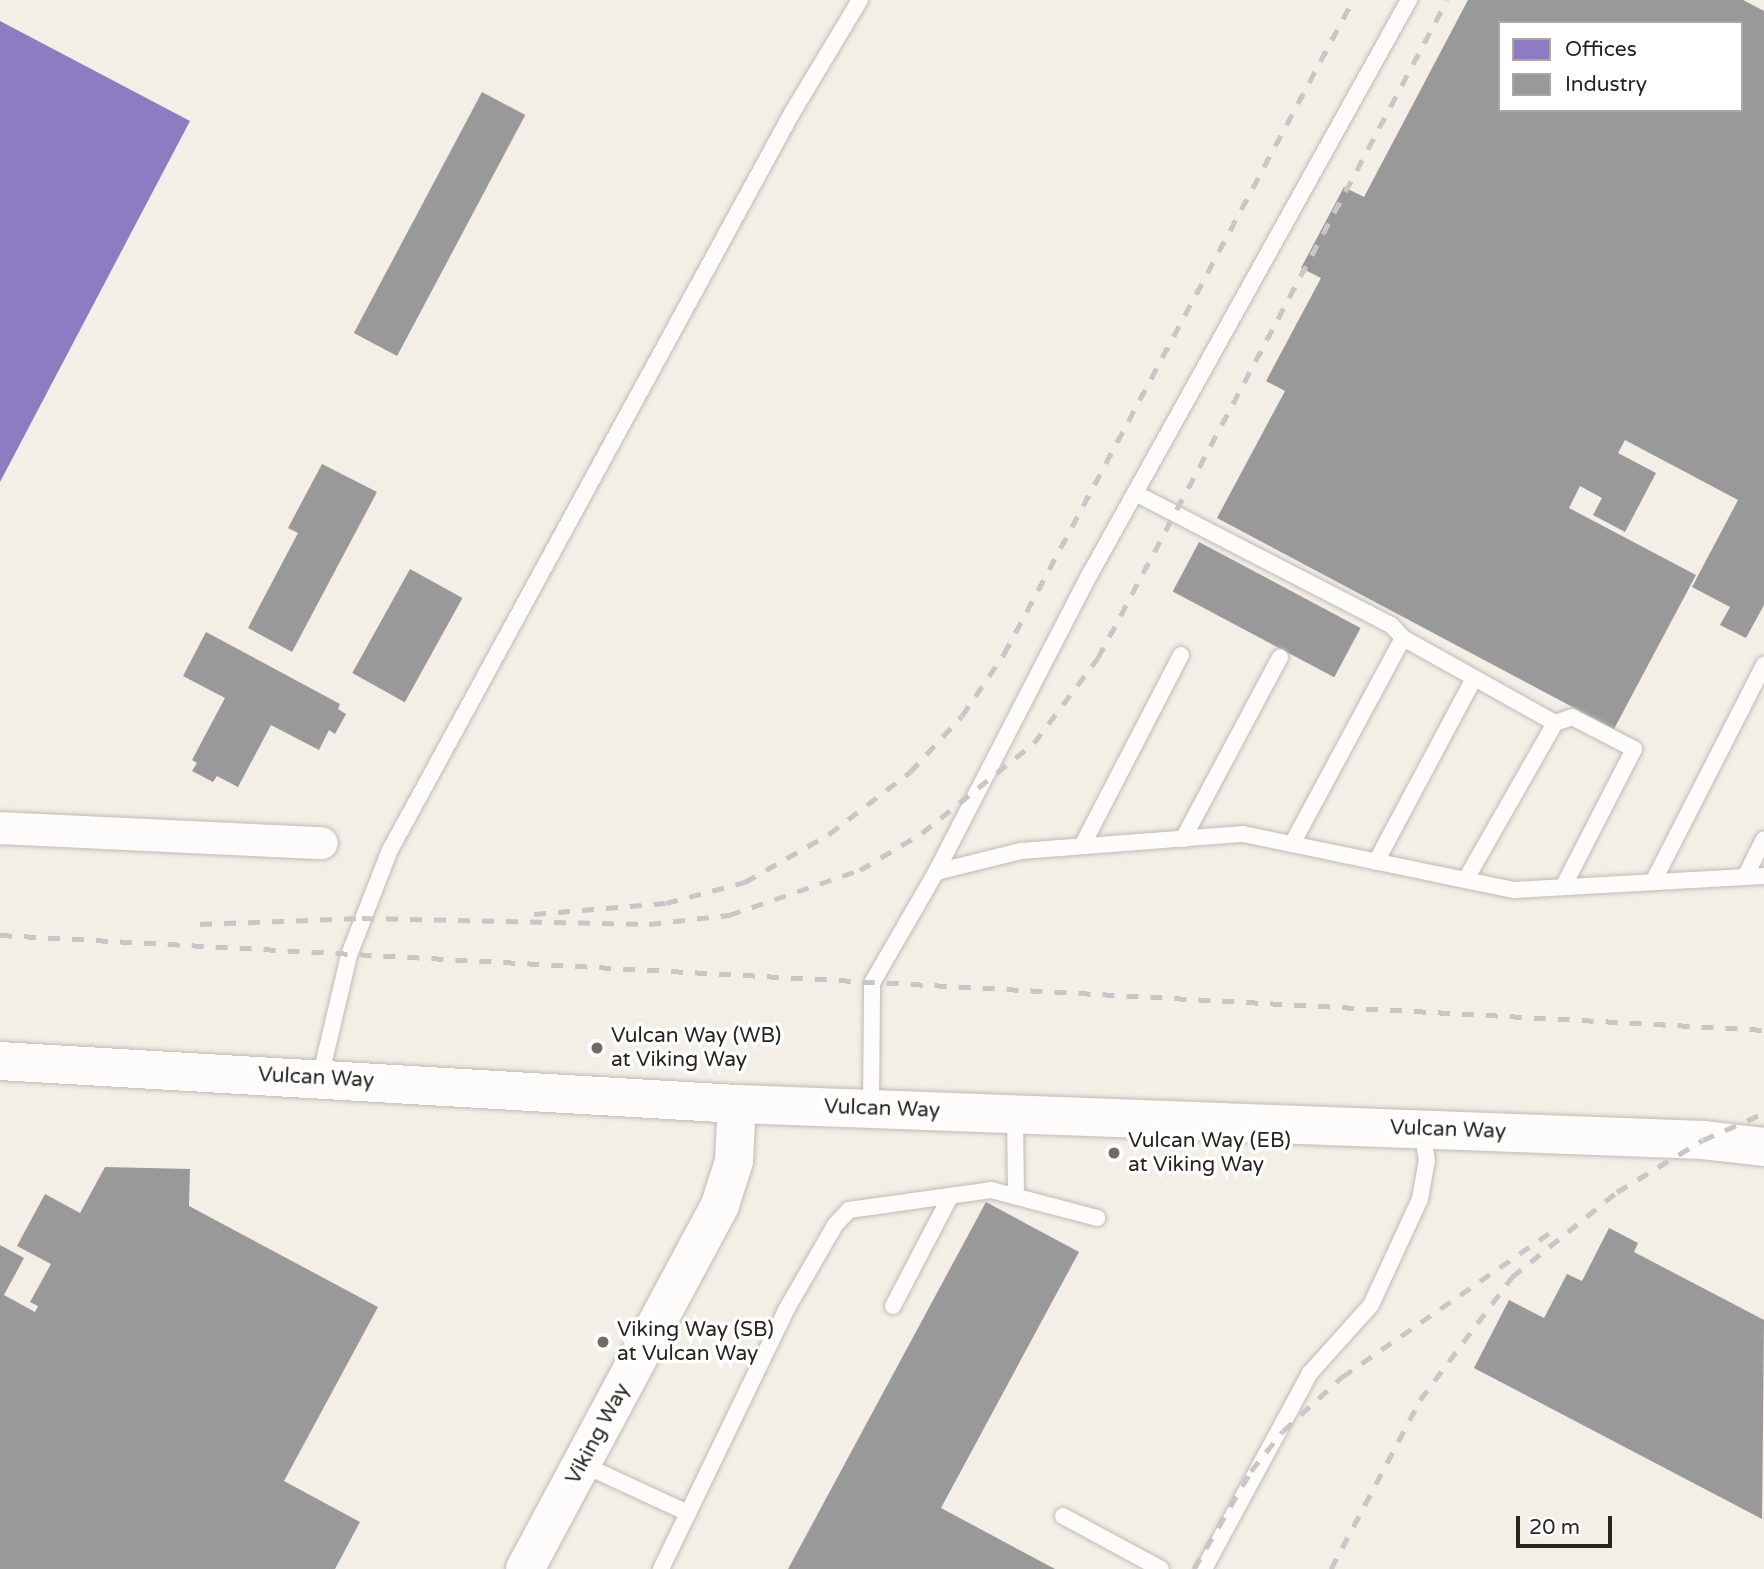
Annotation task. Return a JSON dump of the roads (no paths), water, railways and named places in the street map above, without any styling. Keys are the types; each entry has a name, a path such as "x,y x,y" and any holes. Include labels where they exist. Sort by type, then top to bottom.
{"street":[{"path":"0,828 322,843"},
{"name":"Vulcan Way","path":"0,1061 737,1104 1422,1129 1764,1147"},
{"name":"Viking Way","path":"525,1569 719,1205 734,1161 737,1104"}],"lane":[{"path":"320,1078 349,955 390,849 792,113 860,0"},
{"path":"871,1108 872,984 936,872 972,796 1135,493 1409,0"},
{"path":"1135,493 1391,625 1403,638 1473,680 1555,723"},
{"path":"1292,844 1403,638"},
{"path":"1082,846 1181,655"},
{"path":"1183,839 1280,657"},
{"path":"1653,882 1764,665"},
{"path":"1376,862 1473,680"},
{"path":"1467,877 1555,723 1572,716 1634,750 1563,887"},
{"path":"936,872 1021,851 1243,834 1376,862 1467,877 1514,890 1764,876"},
{"path":"1745,877 1764,839"},
{"path":"1016,1114 1016,1196"},
{"path":"1204,1569 1310,1373 1371,1305 1420,1199 1427,1161 1422,1129"},
{"path":"661,1569 786,1310 835,1225 849,1210 991,1190 1097,1218"},
{"path":"893,1306 950,1197"},
{"path":"582,1464 688,1513"},
{"path":"1063,1516 1161,1569"}],"railway":[{"path":"534,914 666,903 745,882 829,834 910,772 962,716 1004,654 1353,0"},
{"path":"200,924 362,918 649,924 729,915 860,870 922,833 1034,743 1098,658 1447,0"},
{"path":"0,935 1764,1030"},
{"path":"1331,1569 1420,1400 1512,1277 1617,1192 1703,1140 1764,1113"},
{"path":"1194,1569 1251,1471 1283,1431 1342,1377 1549,1233"}],"place":[{"name":"Vulcan Way (WB) at Viking Way","path":"597,1048"},
{"name":"Vulcan Way (EB) at Viking Way","path":"1114,1153"},
{"name":"Viking Way (SB) at Vulcan Way","path":"603,1342"}]}
